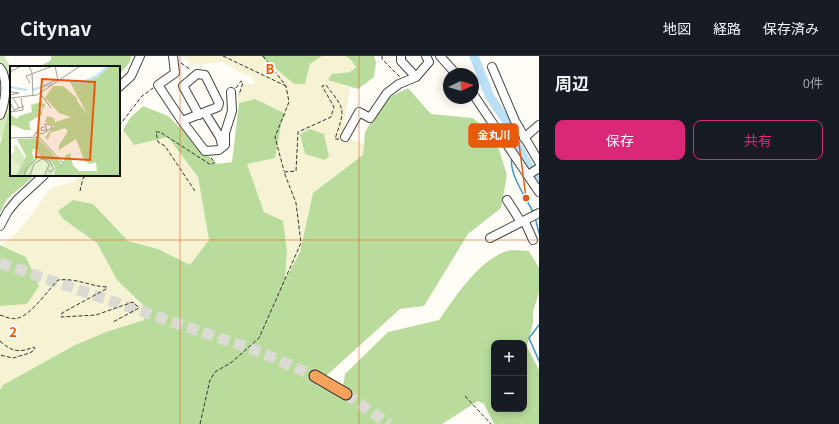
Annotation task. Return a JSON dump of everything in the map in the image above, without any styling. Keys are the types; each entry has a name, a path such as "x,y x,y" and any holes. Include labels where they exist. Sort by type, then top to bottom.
{"highway":[{"path":"315,376 346,394"}],"street":[{"path":"120,86 131,76 140,56"},
{"path":"401,56 401,61 416,77"},
{"path":"345,137 359,112 370,118 388,93 399,84 406,83 416,77 429,62 426,56"},
{"path":"440,56 451,68"},
{"path":"176,58 175,73 158,84 182,121 205,151 222,149"},
{"path":"492,67 524,138 539,162"},
{"path":"0,68 3,74 6,99 0,116"},
{"path":"182,121 202,114 218,107 219,103 205,75 197,74 183,86 202,114 220,137 222,149"},
{"path":"222,149 225,145 225,133 232,111 234,94"},
{"path":"479,103 529,175 539,192"},
{"path":"524,138 539,125"},
{"path":"529,175 539,168"},
{"path":"0,226 8,211 17,200 43,176"},
{"path":"507,200 531,218 533,240"},
{"path":"490,238 531,218"}],"path":[{"path":"223,56 286,86"},
{"path":"200,424 210,380 215,372 232,362 259,338 302,243 296,203 284,172 275,137 289,102 286,86 263,56"},
{"path":"382,56 382,58 406,83"},
{"path":"176,58 182,65 197,74"},
{"path":"241,81 243,82 234,94 241,81"},
{"path":"120,125 142,96 158,84"},
{"path":"284,172 296,171 298,132 332,116 334,107 322,86 326,85 342,105 342,116 335,139 342,139 345,137"},
{"path":"194,191 165,146 158,142 156,132 160,132 211,165 215,162 205,151"},
{"path":"80,191 83,178 86,176"},
{"path":"0,315 11,319 19,318 28,314 58,280 78,280 96,287 107,287 106,290 62,313 61,317 96,315 133,302 139,308 113,322"},
{"path":"0,341 15,352 23,352 34,347 35,350 13,358 0,355"},
{"path":"465,396 491,424"}],"shaded area":[{"path":"183,56 261,56 295,84 305,84 310,64 322,56 345,56 350,59 356,67 350,72 332,74 343,86 350,87 344,137 364,144 363,155 313,193 300,252 285,281 287,252 264,212 247,164 275,158 282,121 286,114 255,100 239,103 237,95 243,84 254,84 253,77 237,71 223,62 190,65"},
{"path":"123,130 134,145 168,137 198,177 209,240 190,265 158,249 128,241 93,205 73,200 59,211 63,219 97,243 117,280 145,307 144,320 106,332 75,345 3,385 0,390 0,306 5,305 26,257 2,245 18,232 51,188 73,182 78,176 120,176 120,132"}],"green space":[{"path":"0,56 4,56 10,66 10,117 0,140"},
{"path":"51,56 131,56 130,62 120,74 120,66 41,66 51,60"},
{"path":"261,56 322,56 310,64 305,84 294,84"},
{"path":"345,56 374,56 376,62 374,77 358,89 328,80 332,74 350,72 356,67 350,59"},
{"path":"408,88 431,114 473,118 496,140 507,175 501,208 468,234 424,306 400,309 316,385 342,395 345,374 388,332 439,320 467,282 484,264 507,251 529,251 539,268 539,292 533,312 533,323 527,347 539,370 539,424 494,424 484,404 478,401 442,424 0,424 0,390 3,385 75,345 106,332 144,320 145,307 117,280 97,243 63,219 58,211 73,200 93,204 128,241 158,249 190,265 209,240 198,177 168,137 134,145 123,130 130,118 143,106 168,116 217,164 232,162 239,103 255,99 286,114 282,121 275,158 247,164 264,212 283,221 287,252 285,280 300,252 313,193 363,155 365,132 384,100"},
{"path":"10,109 10,176 34,176 7,199 0,213 0,144"},
{"path":"310,129 324,134 329,156 325,160 305,154 300,134"},
{"path":"0,245 26,257 39,286 27,304 0,306"}],"waterway":[{"path":"474,56 490,97 509,125 515,141 539,185"},
{"path":"513,149 515,141"},
{"path":"512,157 511,163 515,177 533,212"},
{"path":"535,217 539,233"},
{"path":"539,325 529,338 539,361"}],"tunnel":[{"path":"0,263 255,350 315,376"},
{"path":"346,394 389,424"}],"place":[{"name":"金丸川","path":"526,198"}]}
